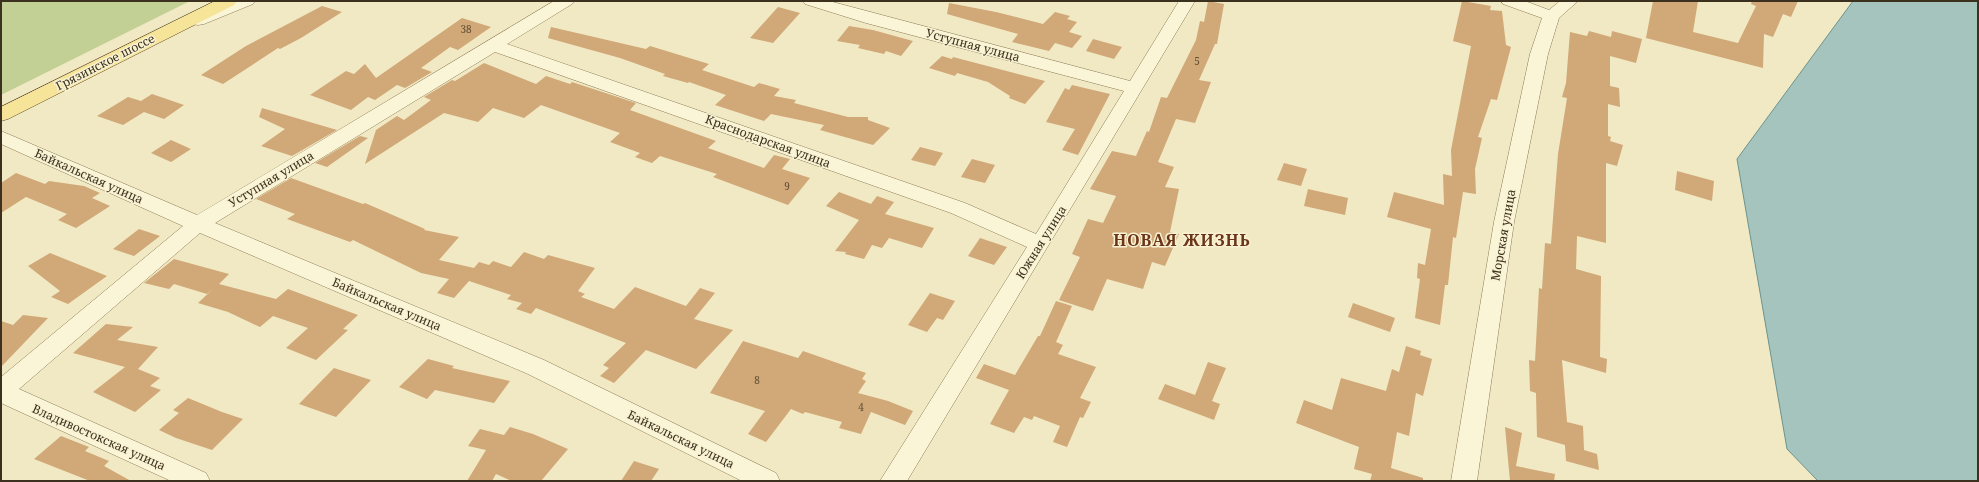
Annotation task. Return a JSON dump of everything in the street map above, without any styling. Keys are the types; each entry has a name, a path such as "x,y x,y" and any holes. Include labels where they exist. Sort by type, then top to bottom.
{"main road":[{"name":"Грязинское шоссе","path":"1,115 151,38 228,1"}],"street":[{"path":"151,38 247,1"},
{"name":"Уступная улица","path":"1,392 198,224 566,1"},
{"name":"Уступная улица","path":"811,1 872,19 1135,88"},
{"name":"Южная улица","path":"893,481 1040,244 1187,1"},
{"path":"1509,1 1550,16 1570,1"},
{"name":"Морская улица","path":"1464,481 1504,222 1540,54 1550,16"},
{"name":"Краснодарская улица","path":"493,45 958,208 1040,244"},
{"name":"Байкальская улица","path":"1,137 198,224 536,367 767,481"},
{"name":"Владивостокская улица","path":"1,392 198,481"}],"green space":[{"path":"1,1 190,1 1,95"}],"water":[{"path":"1853,1 1978,1 1978,481 1818,481 1787,449 1737,159"}],"building":[{"path":"1208,1 1224,4 1217,44 1215,44 1199,80 1211,82 1195,123 1176,119 1158,162 1174,167 1165,187 1179,189 1170,232 1179,234 1165,266 1152,262 1143,289 1107,279 1093,311 1059,300 1080,257 1072,254 1088,219 1103,223 1116,196 1090,189 1112,151 1136,156 1147,131 1149,132 1161,97 1167,98 1196,40 1200,21 1204,22"},
{"path":"1462,1 1491,6 1490,10 1502,11 1506,45 1511,47 1497,100 1491,99 1478,137 1482,138 1475,169 1476,194 1463,192 1456,238 1453,237 1448,285 1445,285 1440,325 1415,318 1420,279 1417,278 1418,263 1425,265 1431,229 1387,217 1394,192 1444,205 1443,174 1452,176 1451,150 1471,46 1453,41"},
{"path":"1653,1 1698,1 1693,32 1738,43 1756,6 1751,4 1752,1 1798,1 1791,17 1783,14 1773,37 1764,34 1763,68 1646,38"},
{"path":"949,3 996,12 1043,24 1055,12 1070,16 1067,19 1077,22 1069,32 1082,36 1072,48 1055,43 1049,51 1012,42 1018,34 947,14"},
{"path":"322,6 342,12 301,38 280,49 278,48 223,84 201,75 246,46"},
{"path":"778,7 800,13 773,43 750,38"},
{"path":"462,18 491,27 458,50 450,47 421,68 432,72 405,88 397,85 375,100 368,97 351,110 310,95 346,71 354,74 365,64 376,78"},
{"path":"849,26 873,30 913,41 901,56 886,51 884,54 858,48 860,45 837,41"},
{"path":"551,27 646,49 650,46 709,64 702,70 754,87 759,83 780,89 774,96 796,100 794,103 848,117 868,117 868,120 890,128 873,145 820,130 824,125 771,114 764,121 715,105 726,95 689,82 663,76 665,74 620,58 548,38"},
{"path":"1589,31 1611,37 1612,31 1642,39 1636,63 1610,56 1610,86 1619,88 1620,107 1608,104 1608,136 1611,137 1610,141 1623,145 1617,166 1606,163 1606,243 1577,236 1576,269 1601,276 1600,357 1607,359 1606,373 1562,360 1567,422 1583,426 1584,450 1597,454 1599,470 1566,461 1565,445 1537,437 1536,393 1530,391 1529,360 1535,361 1539,288 1542,289 1545,243 1551,244 1558,154 1567,98 1562,97 1566,83 1570,32 1587,36"},
{"path":"1093,39 1122,47 1114,59 1086,51"},
{"path":"942,56 952,59 953,57 1045,81 1025,104 1009,98 1010,96 988,82 957,73 955,76 929,68"},
{"path":"484,63 536,84 546,76 570,84 572,82 636,103 630,110 716,141 708,148 764,168 774,155 790,159 782,169 810,178 788,205 713,177 717,174 660,156 652,163 635,157 640,153 610,142 620,133 541,105 524,118 493,108 478,122 444,113 365,164 376,130 397,116 404,120 431,100 424,97 452,80 455,81"},
{"path":"1072,85 1110,94 1078,155 1062,150 1075,129 1046,122 1065,88 1069,90"},
{"path":"152,94 184,105 164,119 144,112 123,125 97,116 128,97 141,101"},
{"path":"262,108 337,130 292,156 261,146 285,129 259,117"},
{"path":"360,136 368,138 327,167 315,163"},
{"path":"171,140 191,149 171,162 151,153"},
{"path":"920,147 943,153 935,166 911,160"},
{"path":"972,159 995,165 985,183 961,177"},
{"path":"1284,163 1307,169 1301,186 1277,180"},
{"path":"1677,171 1714,181 1712,201 1675,190"},
{"path":"16,173 45,184 49,181 84,186 100,193 92,198 110,206 76,228 58,220 67,214 26,197 1,213 1,183"},
{"path":"291,178 363,204 365,203 425,229 424,230 459,237 439,260 474,268 479,262 489,265 493,261 511,267 524,252 544,259 548,255 595,268 578,291 585,294 581,297 614,309 635,287 686,306 700,288 715,293 694,319 733,330 696,369 646,350 614,383 600,376 609,368 603,365 626,343 536,308 531,314 516,309 522,303 507,299 511,295 469,281 454,298 437,293 449,279 421,273 353,240 350,242 287,219 295,214 256,199"},
{"path":"1308,189 1348,198 1345,215 1304,206"},
{"path":"839,192 871,204 877,196 894,202 885,214 934,228 922,248 889,238 882,248 872,245 864,259 845,254 846,252 835,251 859,220 826,206"},
{"path":"139,229 160,236 134,256 113,249"},
{"path":"980,238 1007,247 994,265 968,256"},
{"path":"50,253 107,276 68,304 51,297 60,291 28,266"},
{"path":"174,259 229,274 219,284 276,299 288,289 358,315 343,329 348,330 316,360 286,348 308,328 273,316 260,327 228,312 198,303 214,288 207,294 174,284 169,289 144,283"},
{"path":"930,293 955,301 943,320 937,318 927,332 908,325"},
{"path":"1056,301 1072,306 1056,342 1063,345 1058,354 1096,367 1080,398 1091,402 1083,418 1080,417 1067,447 1053,442 1060,426 1034,416 1032,420 1024,417 1014,433 990,424 1009,390 976,378 984,364 1015,375 1038,336 1040,336"},
{"path":"1353,303 1395,318 1390,332 1348,317"},
{"path":"23,315 48,318 1,367 1,321 13,325"},
{"path":"106,324 133,327 117,340 158,347 138,369 160,378 150,386 161,390 135,412 93,392 125,367 73,353"},
{"path":"743,341 798,358 803,351 866,373 862,379 866,381 858,393 888,401 913,411 905,425 871,412 861,434 839,428 842,422 805,412 803,414 791,409 766,442 748,434 765,411 710,393"},
{"path":"1406,346 1421,351 1420,355 1432,359 1423,396 1416,393 1409,436 1397,432 1391,468 1423,478 1423,481 1370,481 1372,474 1354,469 1359,447 1296,423 1304,400 1332,410 1341,378 1386,391 1392,369 1399,372"},
{"path":"428,359 454,366 452,368 510,381 494,403 435,390 427,399 399,387"},
{"path":"1208,362 1226,368 1212,401 1220,404 1214,420 1158,399 1165,384 1195,395"},
{"path":"334,368 371,380 336,417 299,404"},
{"path":"188,398 243,419 212,450 176,438 159,430 179,413 173,410"},
{"path":"510,427 533,434 568,449 541,481 512,481 496,474 492,481 467,481 486,450 468,446 480,429 504,435"},
{"path":"1505,427 1522,433 1516,466 1555,474 1554,481 1510,481"},
{"path":"61,436 89,447 85,451 109,461 104,466 131,481 90,481 34,459"},
{"path":"634,461 659,469 651,481 621,481"}],"district":[{"name":"НОВАЯ ЖИЗНЬ","path":"1182,240"}]}
